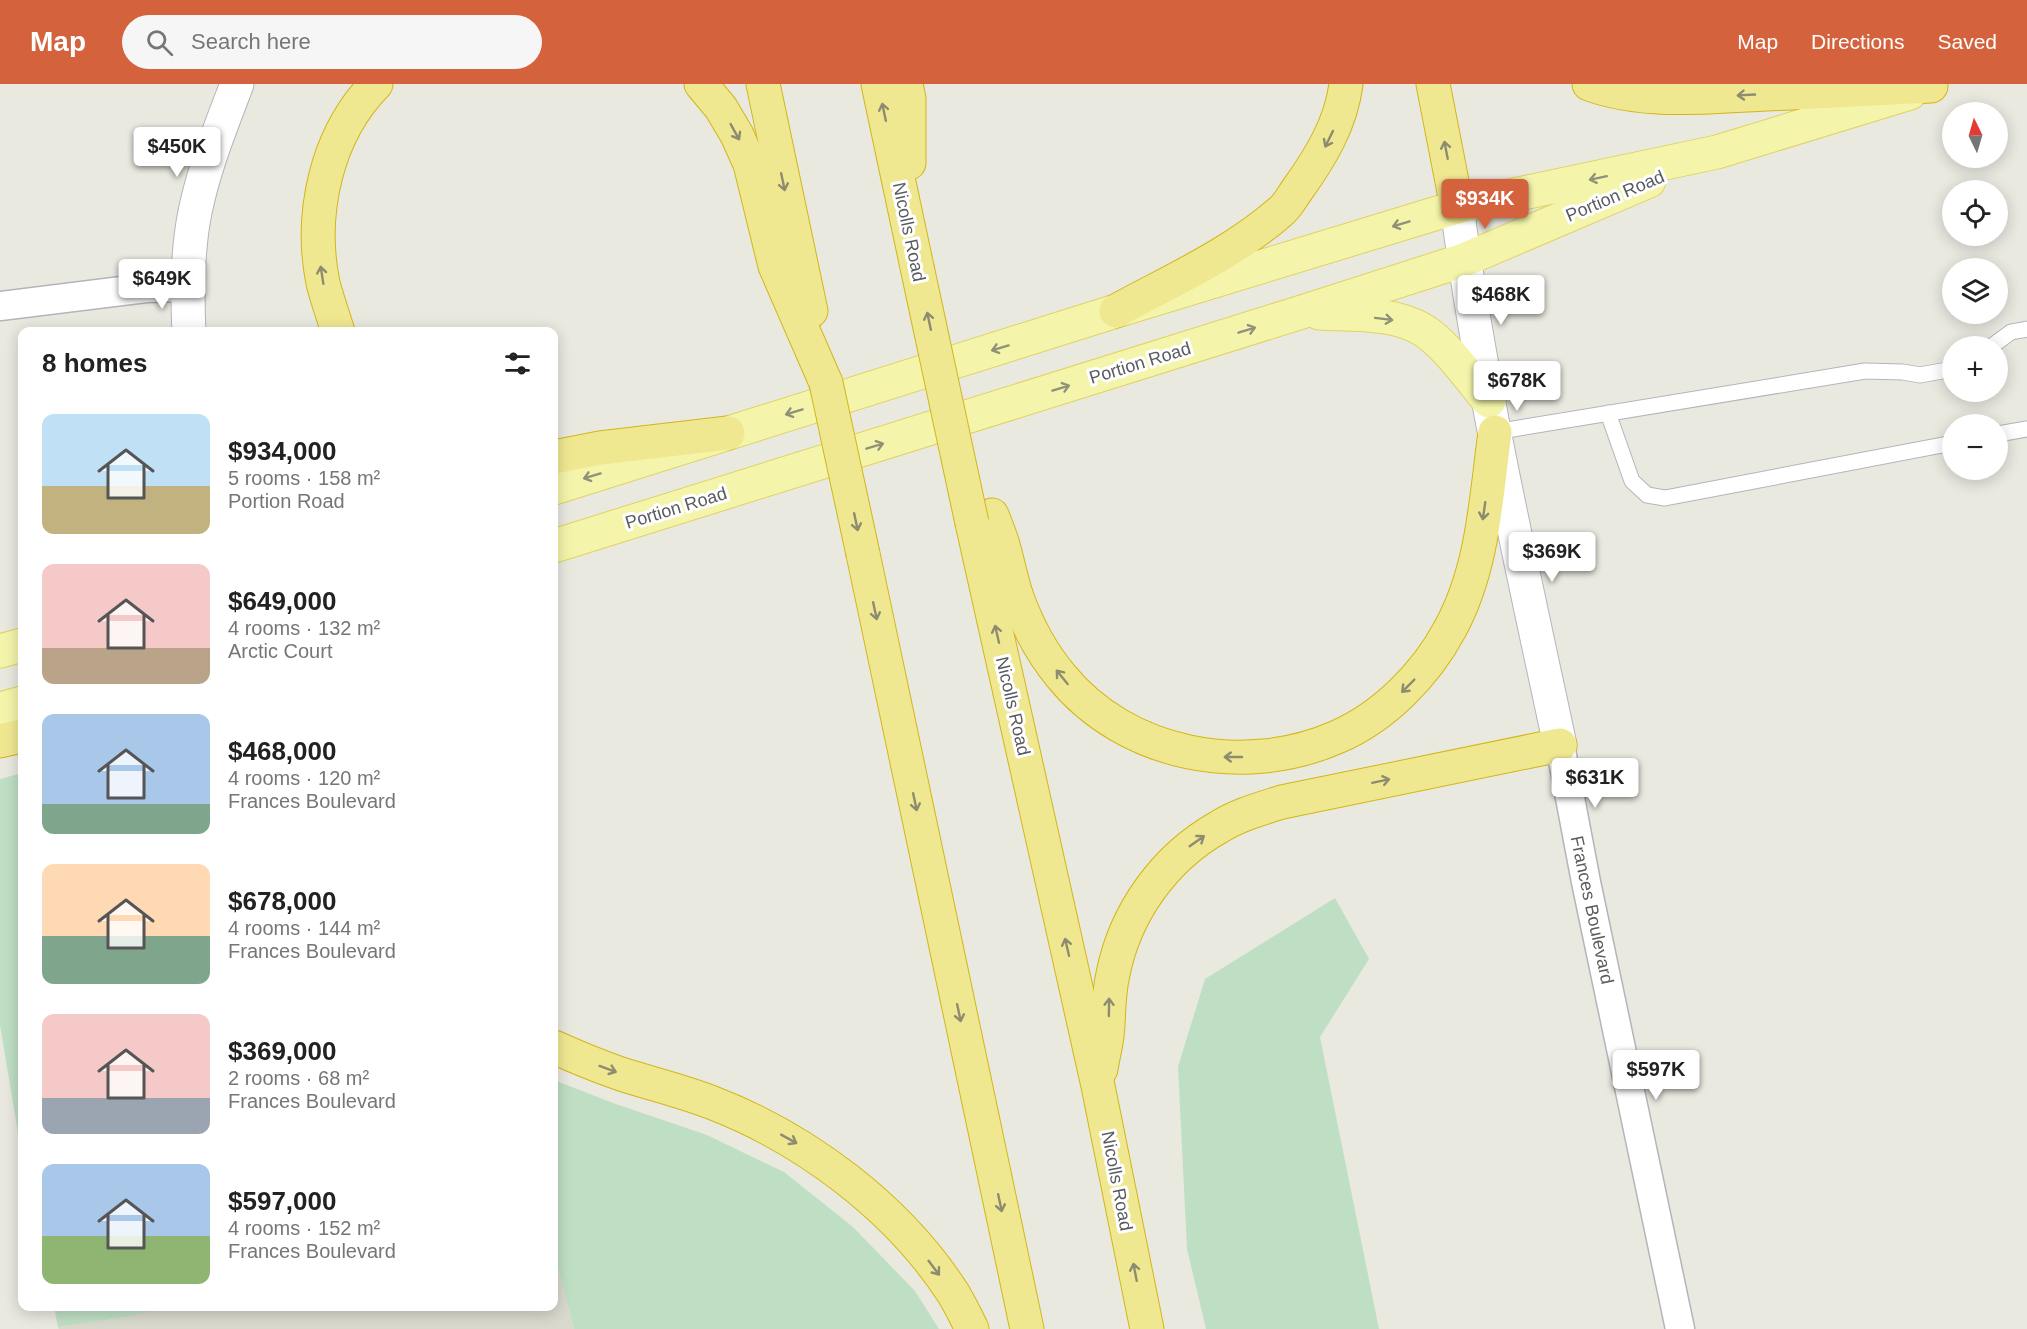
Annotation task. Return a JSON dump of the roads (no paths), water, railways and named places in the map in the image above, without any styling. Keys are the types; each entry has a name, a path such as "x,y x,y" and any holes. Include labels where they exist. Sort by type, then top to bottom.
{"highway":[{"path":"336,327 323,282 318,225 321,197 327,169 336,144 366,94 376,84"},
{"path":"702,84 726,117 750,164 775,266 801,305"},
{"path":"763,84 801,305 826,383 1027,1329"},
{"name":"Nicolls Road","path":"878,84 945,399 982,519 1147,1329"},
{"path":"906,84 909,99 909,231"},
{"path":"1116,311 1225,252 1282,211 1321,154 1341,111 1346,84"},
{"path":"1433,84 1456,207"},
{"path":"1589,84 1624,93 1648,96 1723,96 1935,85"},
{"path":"982,519 1003,544 1017,598 1029,626 1060,676 1081,698 1106,717 1160,745 1188,753 1220,757 1250,757 1281,753 1338,737 1364,723 1412,682 1450,630 1473,576 1478,551 1492,416"},
{"path":"558,457 600,448 728,433"},
{"path":"0,741 18,737"},
{"path":"1098,1086 1108,1026 1108,1000 1120,945 1133,916 1150,888 1171,863 1193,843 1219,826 1282,802 1560,745"},
{"path":"558,1049 622,1074 671,1087 714,1103 756,1122 813,1154 868,1197 927,1258 953,1293 972,1329"}],"main road":[{"name":"Portion Road","path":"558,545 1464,260 1717,153 1935,85"},
{"name":"Portion Road","path":"558,487 1116,311 1456,207 1717,153"},
{"path":"1305,311 1390,319 1408,323 1423,330 1437,341 1492,416"},
{"path":"0,651 18,646"},
{"path":"0,709 18,704"}],"street":[{"path":"189,327 187,287 189,246 195,211 215,142 237,84"},
{"name":"Frances Boulevard","path":"1456,207 1492,416 1586,882 1680,1329"},
{"path":"0,306 146,288 187,287"}],"lane":[{"path":"2006,336 2011,332 2027,328"},
{"path":"1492,416 1608,413 1865,371 1920,375 1942,371"},
{"path":"1608,413 1632,482 1647,495 1665,498 1942,445"},
{"path":"2008,432 2027,429"}]}
